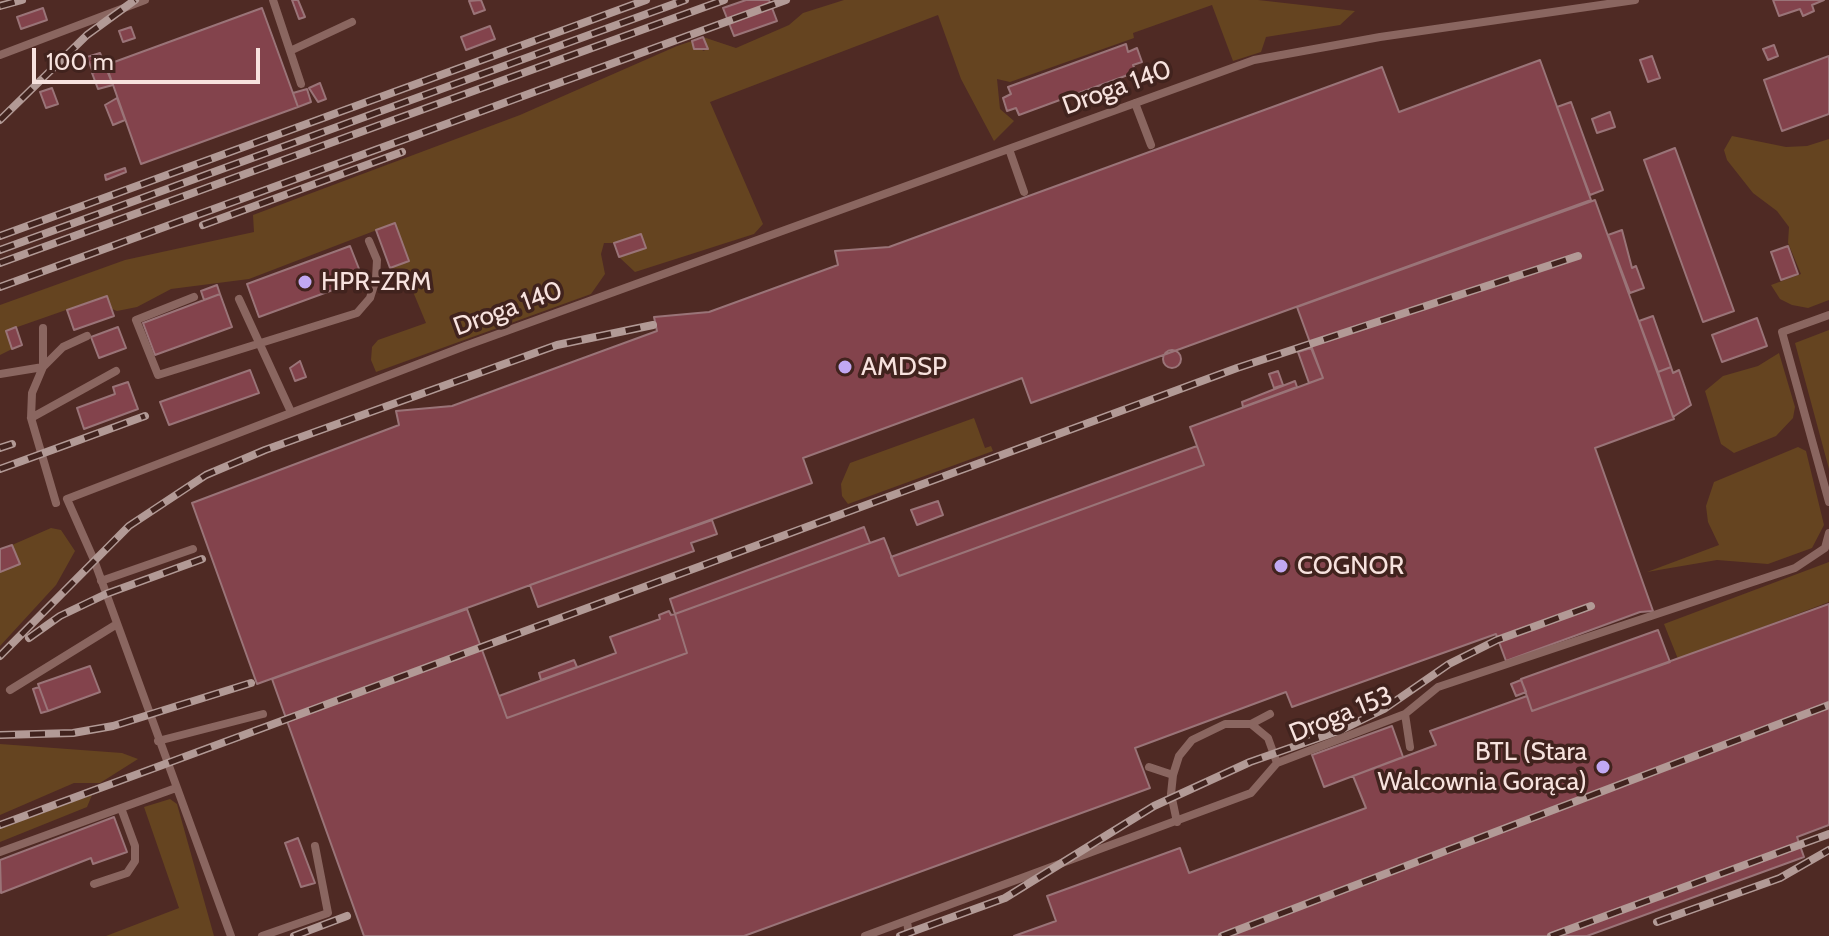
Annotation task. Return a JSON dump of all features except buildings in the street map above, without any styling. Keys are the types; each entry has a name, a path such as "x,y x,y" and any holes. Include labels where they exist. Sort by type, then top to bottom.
{"lane":[{"path":"0,55 145,0"},
{"path":"273,0 301,84"},
{"name":"Droga 140","path":"231,936 101,581 67,499 465,346 1135,103 1279,54 1635,0"},
{"path":"290,51 352,22"},
{"path":"1135,103 1151,145"},
{"path":"1009,149 1024,192"},
{"path":"194,297 136,320 158,375 357,313 370,298 376,279 377,260 369,241"},
{"path":"239,299 291,412"},
{"path":"1829,315 1782,332 1829,502"},
{"path":"43,328 43,367"},
{"path":"56,503 31,418 32,393 43,367 63,347 87,336"},
{"path":"0,374 43,367"},
{"path":"31,418 116,371"},
{"name":"Droga 153","path":"865,936 1251,793 1277,763 1405,714 1438,687 1795,568 1825,548 1829,533"},
{"path":"101,581 193,549"},
{"path":"10,690 117,624"},
{"path":"158,741 263,714"},
{"path":"1177,822 1171,794 1173,775 1179,756 1192,740 1225,724 1251,724 1270,714"},
{"path":"1405,714 1410,747"},
{"path":"1251,724 1268,738 1277,763"},
{"path":"1149,767 1173,775"},
{"path":"0,852 176,788"},
{"path":"94,884 127,873 135,861 135,846 121,808"},
{"path":"262,936 328,913 315,846"},
{"path":"907,921 909,936"}],"shaded area":[{"path":"0,0 1829,0 1829,936 0,936"},
{"path":"844,0 1258,0 1355,11 1340,25 1266,37 1261,52 1233,61 1212,5 1133,33 1134,38 1010,82 997,79 1000,109 1014,121 994,141 961,79 938,15 710,102 763,224 754,234 635,272 619,257 645,248 641,234 604,243 601,254 605,274 591,294 376,372 371,360 372,347 378,340 426,323 409,282 390,268 409,261 395,223 249,279 171,289 137,307 117,311 112,309 106,296 6,331 12,349 0,355 0,305 125,260 254,232 253,215 520,115 677,46 692,41 694,49 701,47 703,51 708,49 703,37 736,48 789,25 803,13"},
{"path":"1732,136 1786,147 1807,146 1829,139 1829,300 1808,308 1792,305 1780,299 1771,285 1801,274 1788,243 1789,227 1777,211 1753,193 1727,160 1724,150"},
{"path":"1829,330 1829,469 1795,343"},
{"path":"1779,353 1795,407 1793,418 1776,436 1734,453 1721,444 1705,391 1723,376 1758,366"},
{"path":"974,418 985,448 991,446 993,451 848,504 842,496 841,484 850,463"},
{"path":"1798,447 1806,451 1824,525 1812,548 1768,564 1717,560 1647,572 1719,545 1708,522 1706,506 1714,482"},
{"path":"51,528 61,530 75,551 56,585 0,646 0,572 20,564 12,545"},
{"path":"1829,562 1829,602 1678,659 1664,624"},
{"path":"0,744 122,753 138,759 100,783 74,783 0,815"},
{"path":"92,795 87,807 0,842 0,829"},
{"path":"170,799 177,804 214,936 106,936 179,908 144,807"}],"railway":[{"path":"0,6 22,0"},
{"path":"0,120 87,35 135,0"},
{"path":"0,236 646,0"},
{"path":"0,250 685,0"},
{"path":"0,263 724,0"},
{"path":"0,287 786,0"},
{"path":"203,225 402,152"},
{"path":"0,825 1237,368 1578,256"},
{"path":"0,656 129,526 206,475 265,450 557,345 653,325"},
{"path":"0,469 145,416"},
{"path":"0,448 12,444"},
{"path":"29,638 60,616 106,594 202,559"},
{"path":"900,936 1005,898 1154,806 1250,762 1341,730 1384,709 1449,664 1497,640 1591,606"},
{"path":"0,735 73,733 113,726 251,683"},
{"path":"1222,936 1829,705"},
{"path":"1551,936 1829,834"},
{"path":"1657,922 1780,878 1829,850"},
{"path":"294,936 347,916"}],"place":[{"name":"HPR-ZRM","path":"305,282"},
{"name":"AMDSP","path":"845,367"},
{"name":"COGNOR","path":"1281,566"},
{"name":"BTL (Stara Walcownia Gorąca)","path":"1603,767"}]}
